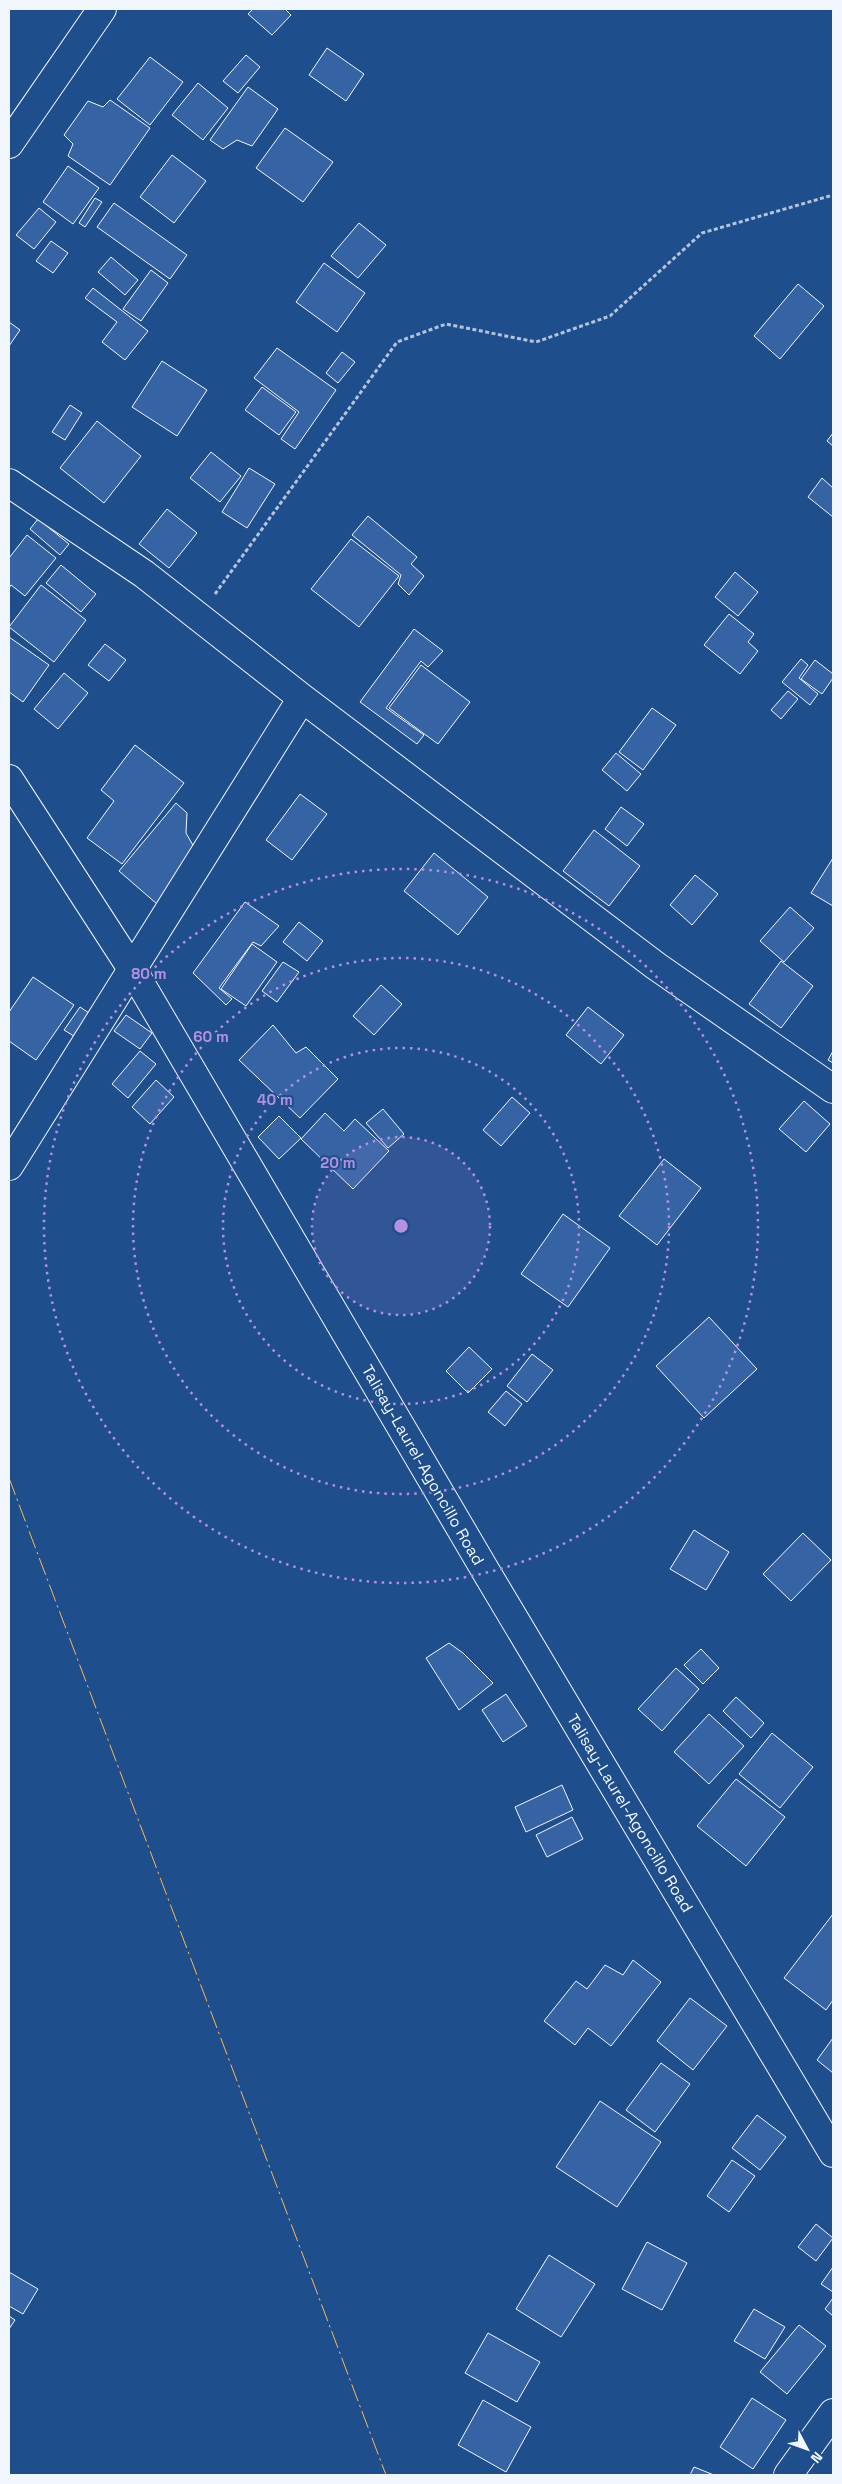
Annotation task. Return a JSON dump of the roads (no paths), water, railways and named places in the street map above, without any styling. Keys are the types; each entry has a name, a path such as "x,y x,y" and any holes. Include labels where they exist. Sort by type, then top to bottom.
{"street":[{"path":"9,144 102,9"},
{"path":"9,482 144,574 302,698 656,966 833,1089"},
{"path":"9,1166 302,698"},
{"name":"Talisay-Laurel-Agoncillo Road","path":"9,779 132,969 493,1584 833,2153"},
{"path":"788,2475 833,2413"}]}
